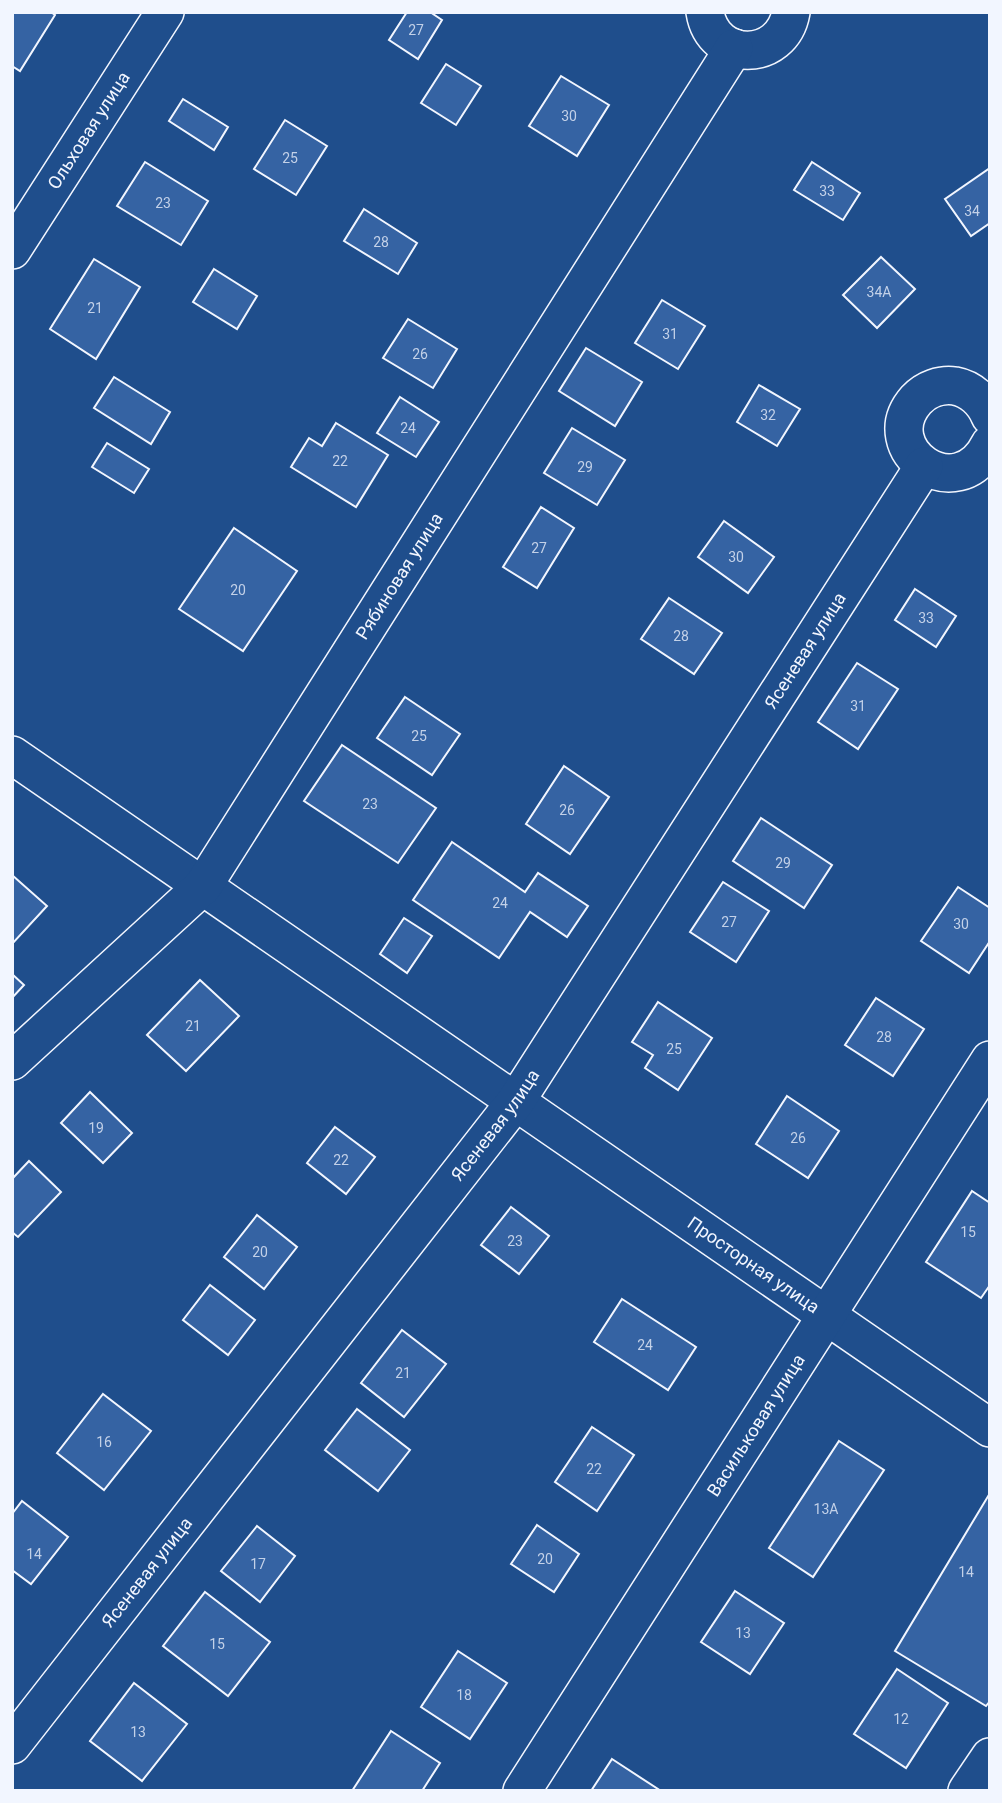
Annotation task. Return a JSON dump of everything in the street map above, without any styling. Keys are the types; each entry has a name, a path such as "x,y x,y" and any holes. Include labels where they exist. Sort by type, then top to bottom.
{"street":[{"name":"Ольховая улица","path":"12,250 166,12"},
{"path":"705,12 709,27 724,44 734,48 757,50 777,40 785,32 791,12"},
{"name":"Рябиновая улица","path":"12,1061 203,886 734,48"},
{"path":"990,416 981,401 963,388 940,386 919,396 907,415 905,438 915,458 924,466 934,471 957,473 977,462 990,444"},
{"name":"Ясеневая улица","path":"12,1745 516,1101 924,466"},
{"name":"Просторная улица","path":"12,755 990,1427"},
{"name":"Васильковая улица","path":"522,1791 990,1060"},
{"path":"967,1791 990,1757"}],"building":[{"path":"12,12 51,12 55,15 20,71 12,66"},
{"path":"407,12 430,12 442,20 418,59 389,40"},
{"path":"446,64 481,86 456,125 421,103"},
{"path":"561,76 609,105 577,156 529,126"},
{"path":"183,99 228,127 214,150 169,121"},
{"path":"285,120 327,146 296,195 254,169"},
{"path":"145,162 208,201 181,245 117,206"},
{"path":"812,162 860,193 843,220 794,190"},
{"path":"990,168 990,223 971,236 945,199"},
{"path":"364,209 417,243 398,274 344,241"},
{"path":"881,257 915,289 877,328 843,295"},
{"path":"94,259 140,287 96,359 50,329"},
{"path":"214,269 257,296 237,329 193,302"},
{"path":"662,300 705,326 678,369 635,343"},
{"path":"408,319 457,349 433,388 383,358"},
{"path":"586,348 642,382 615,426 559,391"},
{"path":"114,377 170,412 151,444 94,408"},
{"path":"759,385 800,409 777,446 737,422"},
{"path":"400,397 439,422 416,457 377,433"},
{"path":"336,423 388,455 356,507 291,467 309,438 322,446"},
{"path":"572,428 625,460 597,505 544,473"},
{"path":"107,443 149,469 134,493 92,467"},
{"path":"541,507 574,528 537,588 503,567"},
{"path":"724,521 774,557 748,593 698,557"},
{"path":"234,528 297,571 243,651 179,609"},
{"path":"915,589 956,616 936,647 895,620"},
{"path":"669,598 722,633 694,674 641,639"},
{"path":"857,663 898,689 858,749 818,722"},
{"path":"405,697 460,734 432,775 377,738"},
{"path":"342,745 436,808 398,863 304,801"},
{"path":"564,766 609,797 570,854 526,824"},
{"path":"761,818 832,865 804,908 733,861"},
{"path":"452,842 525,892 538,873 588,906 567,937 530,912 499,958 413,900"},
{"path":"12,875 47,906 12,944"},
{"path":"723,882 769,911 736,962 690,932"},
{"path":"958,887 990,908 990,941 969,973 921,941"},
{"path":"404,918 432,936 407,973 380,954"},
{"path":"12,974 24,985 12,998"},
{"path":"200,980 239,1016 186,1071 147,1035"},
{"path":"876,998 924,1029 893,1076 845,1045"},
{"path":"658,1002 712,1038 678,1090 645,1068 653,1055 632,1042"},
{"path":"90,1092 132,1133 103,1163 61,1123"},
{"path":"787,1096 839,1131 808,1178 756,1144"},
{"path":"335,1127 375,1157 346,1194 307,1163"},
{"path":"29,1161 61,1192 18,1237 12,1232 12,1179"},
{"path":"972,1191 990,1203 990,1285 981,1298 926,1262"},
{"path":"511,1207 549,1236 519,1274 481,1245"},
{"path":"257,1215 297,1247 264,1289 224,1257"},
{"path":"210,1285 255,1320 228,1355 183,1320"},
{"path":"622,1299 696,1347 668,1390 594,1342"},
{"path":"402,1330 446,1364 404,1417 361,1383"},
{"path":"103,1394 151,1431 104,1490 57,1453"},
{"path":"357,1409 410,1450 378,1491 325,1450"},
{"path":"592,1427 634,1455 597,1511 555,1482"},
{"path":"839,1441 884,1470 813,1577 769,1548"},
{"path":"990,1493 990,1701 986,1706 895,1651"},
{"path":"22,1501 68,1537 31,1584 12,1570 12,1514"},
{"path":"537,1525 579,1554 554,1592 511,1564"},
{"path":"257,1526 295,1556 260,1602 221,1571"},
{"path":"735,1591 784,1623 750,1674 701,1642"},
{"path":"205,1592 270,1642 228,1696 163,1646"},
{"path":"458,1651 507,1683 470,1739 421,1707"},
{"path":"897,1669 948,1703 906,1768 854,1734"},
{"path":"134,1683 187,1724 142,1781 90,1741"},
{"path":"391,1731 440,1763 422,1791 352,1791"},
{"path":"612,1759 661,1791 591,1791"}]}
